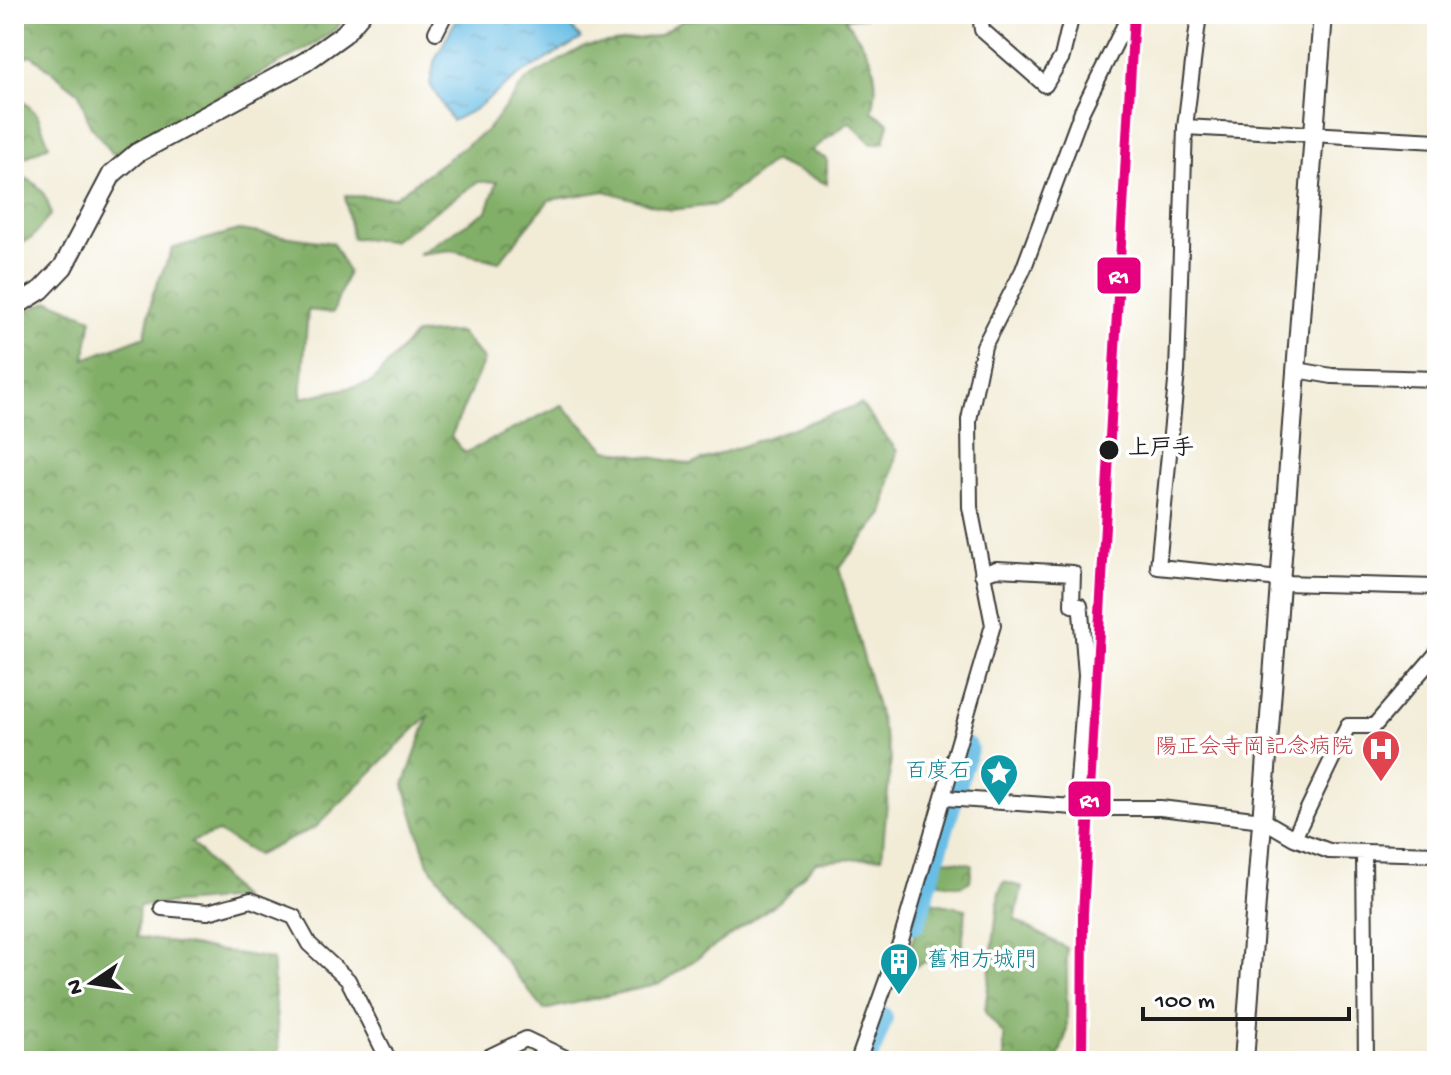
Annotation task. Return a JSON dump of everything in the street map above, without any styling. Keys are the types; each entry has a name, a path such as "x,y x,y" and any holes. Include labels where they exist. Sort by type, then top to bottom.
{"street":[{"path":"14,307 41,290 63,267 112,174 129,160 305,62 344,34 361,14"},
{"path":"436,32 445,14"},
{"path":"980,14 982,30 1045,85 1062,57 1072,14"},
{"path":"858,1061 951,799 993,625 970,507 969,420 984,346 1023,270 1082,111 1130,14"},
{"path":"1199,14 1185,127 1177,372 1158,567 1270,578 1281,583 1437,587"},
{"path":"1244,1061 1323,14"},
{"path":"1185,127 1437,141"},
{"path":"1297,370 1332,376 1437,379"},
{"path":"982,574 996,569 1073,573 1072,605 1080,606 1086,675 1076,807"},
{"path":"1294,838 1348,726 1374,726 1437,653"},
{"path":"951,799 1076,807 1160,808 1263,820 1294,838 1329,851 1364,855 1437,854"},
{"path":"1364,855 1366,1061"},
{"path":"162,908 208,912 251,900 294,917 309,944 348,980 389,1061"},
{"path":"480,1061 526,1039 572,1061"}],"green space":[{"path":"14,14 346,14 337,28 313,45 113,154 90,125 79,93 31,55 14,60"},
{"path":"736,14 867,17 845,19 871,62 876,84 872,111 889,123 884,142 872,144 849,122 811,151 827,159 827,184 774,161 716,205 670,210 605,191 549,200 499,262 452,250 418,254 487,211 497,182 478,182 392,241 352,238 345,196 395,197 487,130 527,79 585,46 657,36 683,20"},
{"path":"14,93 37,114 49,145 22,159 14,154"},
{"path":"14,175 39,188 51,214 32,238 14,246"},
{"path":"239,230 333,243 348,272 333,313 308,310 301,398 371,383 415,334 460,332 484,360 451,437 465,453 562,405 607,450 691,464 861,404 897,451 883,514 839,568 891,758 882,857 816,862 780,901 660,984 544,1010 428,864 404,785 429,715 316,827 257,855 218,832 191,842 241,898 139,906 137,937 272,959 279,1049 274,1061 14,1061 14,315 50,301 92,318 85,359 145,336 153,293 173,248"},
{"path":"940,858 972,864 970,881 961,886 941,883 936,875"},
{"path":"1004,882 1022,887 1015,920 1067,948 1067,1032 1057,1061 1004,1061 1004,1035 985,1012 999,892"},
{"path":"930,902 966,909 962,945 914,967 906,961 923,906"}],"water":[{"path":"459,14 562,14 581,39 518,76 474,110 452,121 430,84 435,60"}],"waterway":[{"path":"914,922 966,749"},
{"path":"865,1061 881,1018"}],"transit line":[{"name":"R1","path":"1082,1061 1083,914 1134,14"}],"place":[{"name":"上戸手","path":"1109,450"},
{"name":"陽正会寺岡記念病院","path":"1381,783"},
{"name":"百度石","path":"999,807"},
{"name":"舊相方城門","path":"899,996"}]}
